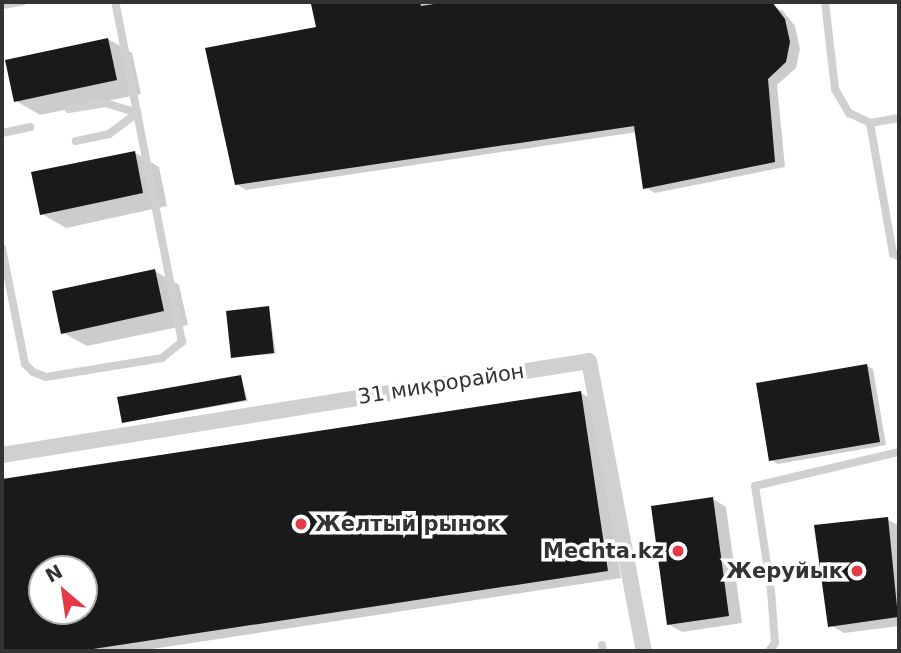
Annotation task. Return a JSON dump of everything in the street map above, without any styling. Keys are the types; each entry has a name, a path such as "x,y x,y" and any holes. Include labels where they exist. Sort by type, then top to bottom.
{"street":[{"name":"31 микрорайон","path":"2,455 589,361 644,651"}],"lane":[{"path":"2,5 22,2"},
{"path":"2,248 25,364 33,372 46,377 162,358 175,351 182,342 115,2"},
{"path":"825,2 835,89 849,113 870,123 899,118"},
{"path":"68,109 105,103 137,113"},
{"path":"76,141 109,134 137,113"},
{"path":"870,123 893,254 899,256"},
{"path":"2,133 30,127"},
{"path":"769,651 775,643 771,590 755,486 899,452"}],"building":[{"path":"420,2 421,6 446,2 772,2 785,19 790,42 786,62 768,79 775,162 643,189 634,126 235,185 205,48 316,27 311,4"},
{"path":"108,38 117,80 14,102 5,60"},
{"path":"135,151 143,193 40,215 31,172"},
{"path":"155,269 164,311 61,334 52,291"},
{"path":"269,306 274,353 231,358 226,311"},
{"path":"867,364 880,442 769,461 756,383"},
{"path":"241,375 246,400 122,423 117,397"},
{"name":"Желтый рынок","path":"581,391 608,571 80,651 2,651 2,479"},
{"path":"713,497 729,616 667,625 651,506"},
{"name":"Жеруйык","path":"888,517 898,617 828,627 814,525"}],"place":[{"name":"Желтый рынок","path":"301,524"},
{"name":"Mechta.kz","path":"678,551"},
{"name":"Жеруйык","path":"857,571"}]}
